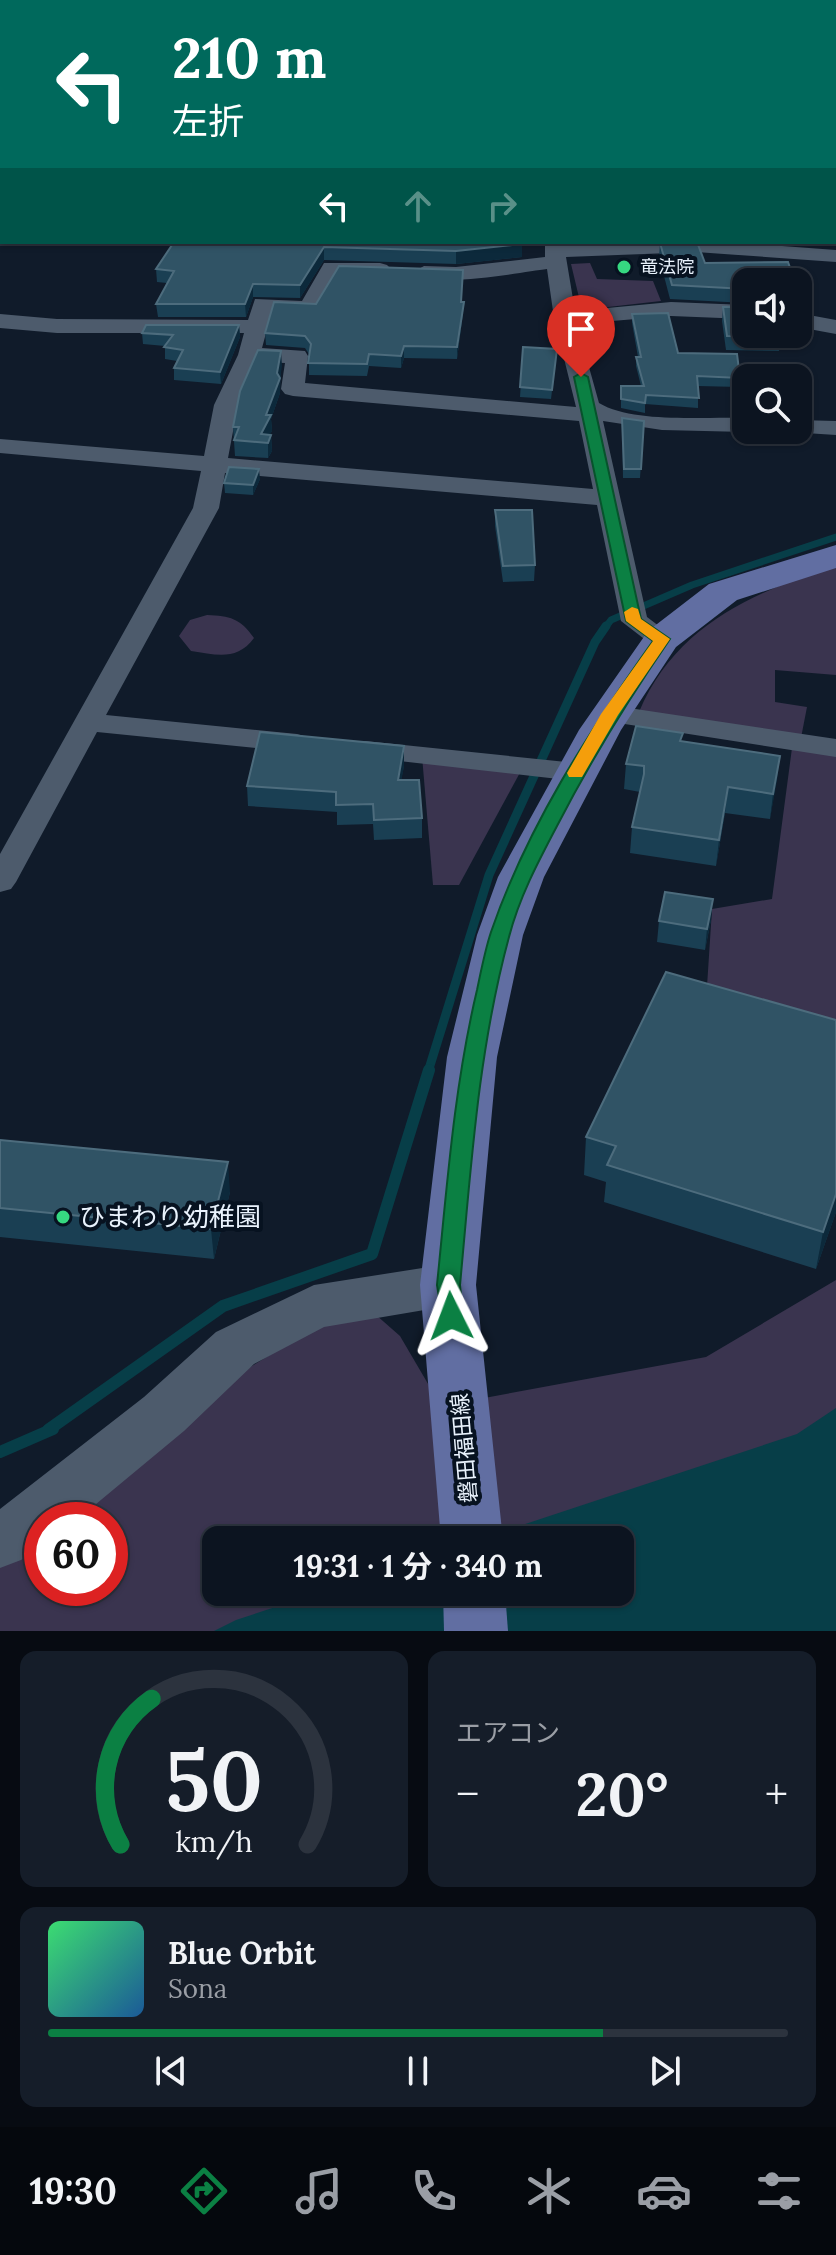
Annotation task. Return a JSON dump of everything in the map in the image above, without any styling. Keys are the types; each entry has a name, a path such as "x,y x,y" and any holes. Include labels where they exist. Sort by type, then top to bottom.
{"main road":[{"name":"磐田福田線","path":"471,1522 448,1285 472,1057 500,935 521,877 609,714 662,639 723,592 836,556"},
{"path":"475,1606 476,1631"}],"street":[{"path":"508,247 555,250 696,246 828,251"},
{"path":"555,250 565,318 589,410 634,621 662,639"},
{"path":"0,882 206,508 226,405 249,355 263,304 309,308 331,267 456,273 555,250"},
{"path":"565,318 671,309 732,311"},
{"path":"0,321 57,326 255,327"},
{"path":"812,323 836,327"},
{"path":"249,355 297,356 293,389 589,410 609,418 732,424"},
{"path":"812,427 836,428"},
{"path":"0,446 607,498"},
{"path":"609,714 836,748"},
{"path":"88,722 576,772"},
{"path":"0,1542 64,1496 164,1414 235,1348 314,1307 448,1285"}],"shaded area":[{"path":"590,263 597,279 653,281 661,301 582,310 571,264"},
{"path":"836,565 836,675 775,670 775,702 807,707 800,743 639,712 654,682 695,635 746,601"},
{"path":"207,615 234,619 254,638 241,650 226,655 191,651 179,636 190,620"},
{"path":"792,748 836,750 836,1034 706,1002 712,909 772,899"},
{"path":"422,756 523,767 459,885 433,885"},
{"path":"836,1280 836,1631 0,1631 0,1521 24,1506 24,1606 128,1606 128,1502 31,1502 359,1300 400,1336 441,1406 706,1357"},
{"path":"836,1408 836,1631 214,1631 278,1606 634,1606 634,1526 519,1526 797,1434"}],"building":[{"path":"173,244 522,244 456,251 324,247 300,285 253,284 245,304 156,304 174,271 156,269"},
{"path":"660,244 698,244 705,263 788,262 790,268 732,268 732,288 672,285"},
{"path":"339,266 463,270 461,302 464,302 457,347 404,346 401,356 369,354 367,364 308,363 311,344 305,336 265,333 274,302 316,304"},
{"path":"723,307 732,307 732,336 727,336"},
{"path":"668,313 678,353 737,354 738,364 732,364 732,378 697,376 699,398 646,395 645,403 621,399 621,386 644,386 636,357 641,357 632,314"},
{"path":"146,325 239,325 220,372 174,368 183,350 164,347 173,335 142,333"},
{"path":"523,347 557,349 552,390 520,387"},
{"path":"258,350 281,351 277,373 280,378 266,415 271,415 261,434 271,435 268,443 234,440 239,427 233,427 240,391"},
{"path":"622,418 644,421 641,469 624,469"},
{"path":"229,467 259,469 253,485 224,483"},
{"path":"495,510 532,510 535,565 503,566"},
{"path":"636,726 683,733 680,741 780,756 773,794 728,787 719,840 632,827 644,774 644,766 626,764"},
{"path":"260,732 404,746 398,780 419,780 422,818 374,820 373,804 336,805 336,792 247,786"},
{"path":"665,892 713,899 707,929 659,921"},
{"path":"666,972 836,1020 836,1194 823,1232 607,1165 616,1146 586,1137"},
{"path":"0,1140 228,1162 211,1229 0,1208"}],"waterway":[{"path":"605,628 611,620 692,585 836,537"},
{"path":"428,1072 489,875 595,642 606,626"},
{"path":"0,1452 53,1429 48,1430 223,1306 372,1254 429,1070"}],"slow traffic":[{"path":"575,773 609,714 662,639 634,621 632,612"}],"place":[{"name":"竜法院","path":"624,267"},
{"name":"ひまわり幼稚園","path":"63,1217"}],"route":[{"path":"451,1316 448,1285 472,1057 500,935 521,877 576,772 609,714 662,639 634,621 581,377"}]}
